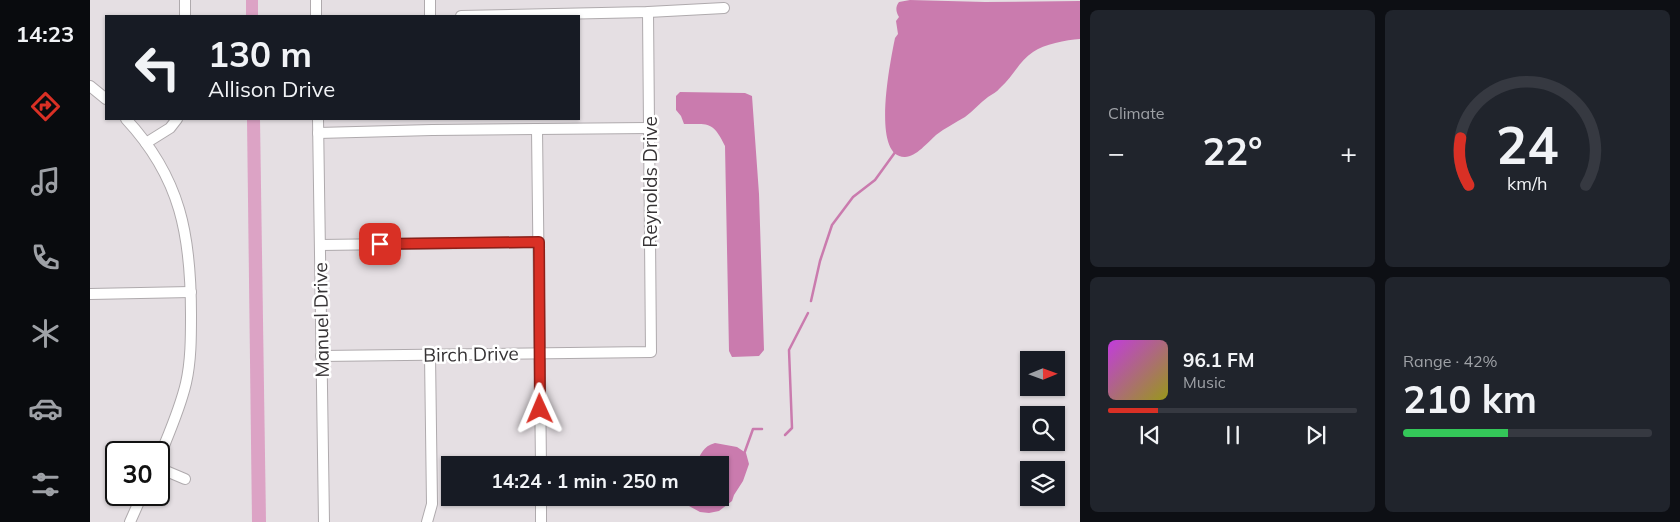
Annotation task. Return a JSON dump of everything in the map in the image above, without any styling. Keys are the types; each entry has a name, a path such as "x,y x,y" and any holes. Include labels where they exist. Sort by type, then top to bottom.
{"street":[{"path":"185,0 185,15"},
{"path":"316,0 316,15"},
{"path":"430,0 430,15"},
{"path":"508,15 648,12 724,8"},
{"name":"Reynolds Drive","path":"648,12 651,352"},
{"path":"90,86 105,99"},
{"path":"127,120 146,143 165,173 182,214 188,249 191,292 190,355 186,381 178,410 166,441"},
{"path":"146,143 170,128 176,120"},
{"name":"Manuel Drive","path":"318,120 324,522"},
{"path":"432,120 432,130"},
{"path":"318,133 649,128"},
{"path":"537,129 541,456"},
{"path":"320,245 539,242"},
{"path":"90,294 191,292"},
{"name":"Birch Drive","path":"321,356 651,352"},
{"path":"427,522 432,504 430,355"},
{"path":"170,473 185,480"},
{"path":"130,522 137,506"},
{"path":"541,506 541,522"}],"shaded area":[{"path":"246,0 258,0 258,15 246,15"},
{"path":"910,0 985,2 1080,1 1080,39 1055,43 1033,52 997,91 965,117 936,135 918,152 905,157 894,153 888,142 885,125 885,105 890,65 895,38 898,34 896,21 899,17 896,8 899,2"},
{"path":"680,92 745,93 752,96 759,194 764,350 759,356 732,357 729,351 725,146 713,128 705,124 684,124 676,110 676,96"},
{"path":"247,120 260,120 266,522 252,522"},
{"path":"711,444 737,447 746,453 749,464 743,481 729,503 729,456 700,456"},
{"path":"689,506 726,506 719,511 700,512"}],"waterway":[{"path":"811,301 820,261 832,225 853,197 875,180 896,151"},
{"path":"785,435 792,428 789,350 808,313"},
{"path":"744,454 753,429 762,429"}],"route":[{"path":"380,244 539,242 540,409"}]}
